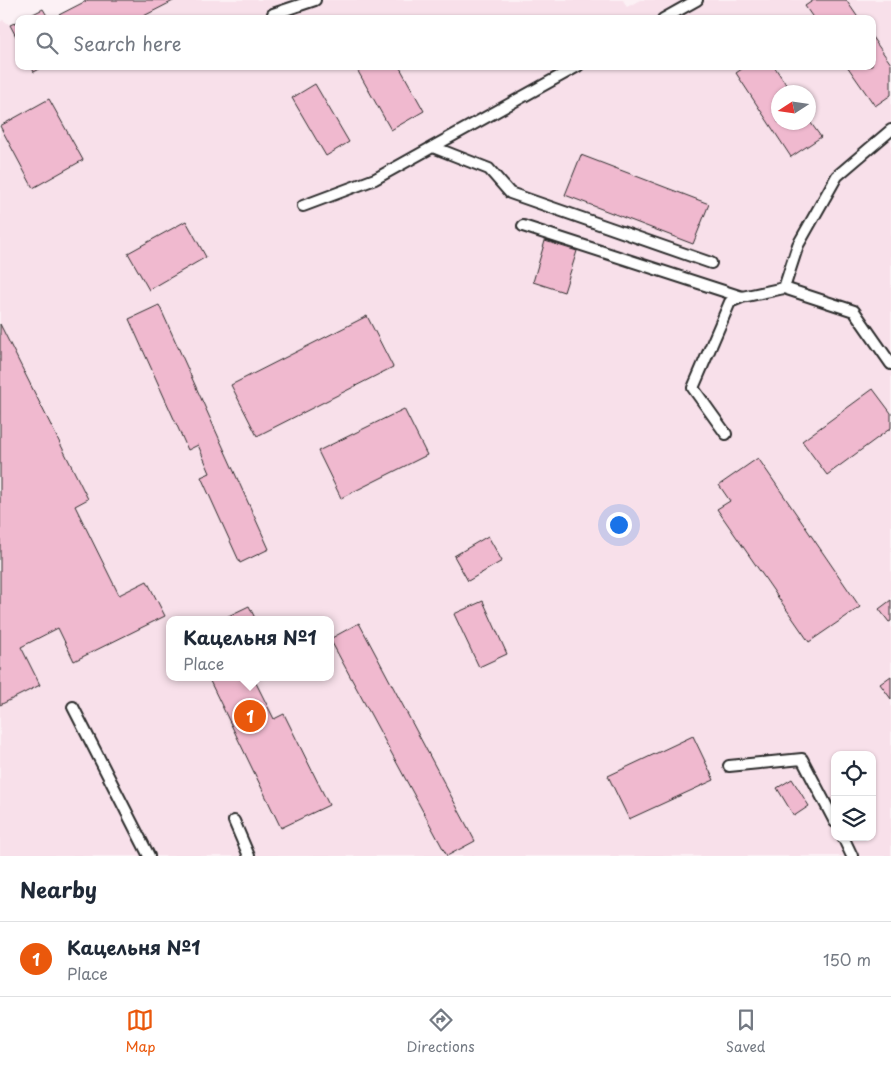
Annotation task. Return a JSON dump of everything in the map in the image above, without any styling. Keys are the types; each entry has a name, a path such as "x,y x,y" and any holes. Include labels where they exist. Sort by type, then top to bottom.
{"lane":[{"path":"273,14 315,0"},
{"path":"670,15 697,0"},
{"path":"303,206 375,179 571,70"},
{"path":"784,288 798,245 837,176 891,130"},
{"path":"433,147 489,169 510,192 711,263"},
{"path":"523,226 742,297"},
{"path":"726,434 693,388 730,302 742,297 784,288 854,311 891,364"},
{"path":"73,707 149,856"},
{"path":"729,766 802,759 831,814"},
{"path":"234,821 249,856"},
{"path":"845,841 852,856"}],"shaded area":[{"path":"88,0 623,0 627,7 640,0 891,0 891,856 0,856 0,22 3,20 10,25 15,23 15,70 876,70 876,15 59,15"}],"building":[{"path":"88,0 175,0 146,15 59,15"},
{"path":"814,0 846,0 856,15 811,15 805,6"},
{"path":"43,9 47,15 31,15"},
{"path":"15,23 15,34 10,25"},
{"path":"876,43 891,64 891,95 875,106 850,70 876,70"},
{"path":"357,70 401,70 424,111 391,130"},
{"path":"740,70 777,70 786,85 771,85 771,126 736,73"},
{"path":"315,84 349,142 326,156 292,98"},
{"path":"49,99 83,160 33,188 0,126"},
{"path":"773,130 816,130 821,137 791,157"},
{"path":"581,155 709,204 693,244 565,195"},
{"path":"186,221 206,257 149,290 128,253"},
{"path":"545,241 577,251 564,292 533,282"},
{"path":"159,305 269,549 240,563 201,477 210,473 198,445 188,450 129,319"},
{"path":"367,316 393,367 257,436 231,385"},
{"path":"0,324 88,499 75,506 119,595 147,581 165,616 74,661 58,628 21,647 40,685 0,705"},
{"path":"873,389 891,413 891,428 827,475 802,441"},
{"path":"404,409 427,455 341,498 318,451"},
{"path":"758,458 860,607 809,642 717,509 730,501 719,485"},
{"path":"488,536 502,561 468,581 454,556"},
{"path":"891,600 891,621 889,622 879,609"},
{"path":"483,601 507,654 479,667 454,614"},
{"path":"249,606 254,616 228,616"},
{"path":"359,623 475,841 447,856 334,646 334,637"},
{"path":"891,676 891,699 880,684"},
{"path":"210,681 255,681 274,719 284,714 329,805 281,828"},
{"path":"693,736 714,780 629,819 608,776"},
{"path":"792,779 809,806 794,816 777,788"}],"place":[{"name":"Кацельня №1","path":"250,716"}]}
